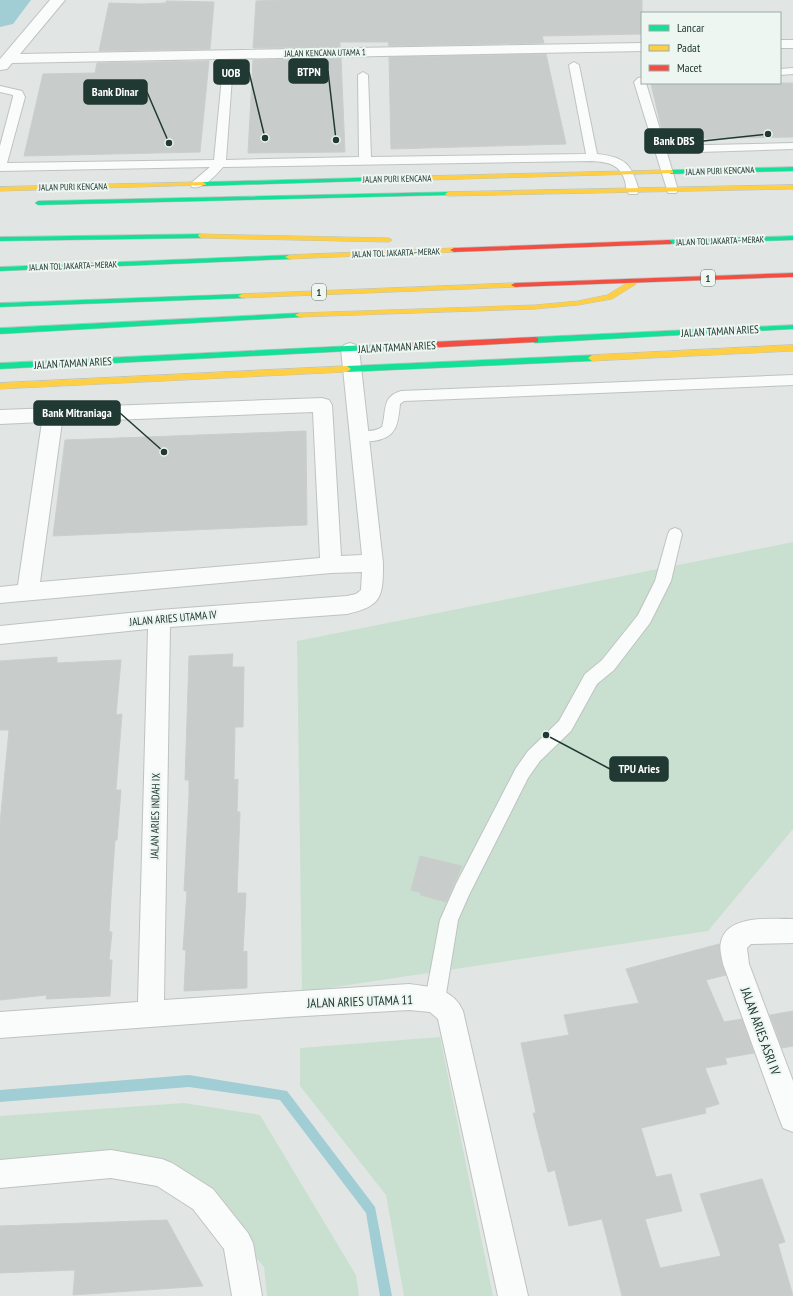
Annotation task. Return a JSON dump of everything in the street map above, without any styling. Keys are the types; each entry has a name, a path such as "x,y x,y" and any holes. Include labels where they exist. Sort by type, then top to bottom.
{"main road":[{"name":"JALAN PURI KENCANA","path":"0,189 793,169"},
{"name":"JALAN PURI KENCANA","path":"32,203 793,187"},
{"path":"0,239 195,236 387,239 453,250"},
{"name":"JALAN TOL JAKARTA–MERAK","path":"0,269 453,250 793,238"},
{"name":"1","path":"0,304 793,275"},
{"path":"0,331 279,316 535,307 578,303 609,296 638,280"},
{"name":"JALAN TAMAN ARIES","path":"0,366 793,327"},
{"name":"JALAN TAMAN ARIES","path":"0,386 793,348"}],"street":[{"path":"4,64 58,0"},
{"path":"781,44 793,44"},
{"name":"JALAN KENCANA UTAMA 1","path":"4,64 641,47"},
{"name":"JALAN ARIES UTAMA IV","path":"0,635 159,619 346,605 361,603 369,597 372,588 373,563 358,436 350,349"},
{"path":"0,417 355,403"},
{"path":"322,405 331,564"},
{"path":"28,592 53,415"},
{"path":"0,595 331,564 373,563"},
{"name":"JALAN ARIES INDAH IX","path":"151,1014 159,619"},
{"name":"JALAN ARIES ASRI IV","path":"793,932 746,932 733,943 736,964 793,1118"},
{"name":"JALAN ARIES UTAMA 11","path":"0,1025 409,997 435,1000"},
{"path":"435,1000 450,1011 513,1296"},
{"path":"0,1174 111,1164 162,1172 203,1199 238,1243 247,1296"}],"lane":[{"path":"574,65 592,157"},
{"path":"781,72 793,71"},
{"path":"362,75 365,161"},
{"path":"196,184 212,172 220,163 227,77"},
{"path":"641,81 640,82 672,190"},
{"path":"0,89 18,93 19,97 0,167 592,157 611,159 624,166 629,174 633,191"},
{"path":"660,150 793,146"},
{"path":"358,436 379,436 387,431 391,425 393,402 401,396 793,380"},
{"path":"435,1000 449,920 465,883 522,773 534,756 564,726 591,679 608,665 644,619 663,581 675,534"}],"green space":[{"path":"793,542 793,829 708,931 302,992 297,641"},
{"path":"440,1037 493,1296 404,1296 386,1195 300,1086 300,1048"},
{"path":"184,1103 260,1115 356,1275 359,1296 267,1296 264,1267 194,1184 0,1165 0,1116"}],"building":[{"path":"642,0 641,34 542,36 544,43 389,46 388,42 340,42 340,47 253,48 256,1"},
{"path":"166,1 214,2 210,49 99,51 109,3 142,4 166,3"},
{"path":"546,54 566,144 391,149 389,57"},
{"path":"341,58 345,152 248,153 253,60"},
{"path":"209,61 200,152 24,156 43,74 95,73 97,63"},
{"path":"793,83 793,137 664,139 651,84"},
{"path":"306,431 307,525 53,536 65,440"},
{"path":"233,654 232,667 244,667 243,727 235,727 234,780 238,779 237,812 240,812 237,893 246,893 243,952 247,951 247,988 184,991 186,950 183,950 187,891 184,891 189,796 189,780 185,780 189,656"},
{"path":"57,657 57,663 121,660 116,715 122,714 116,790 121,790 117,840 115,840 109,932 112,932 109,960 112,960 110,996 46,999 47,995 0,1000 0,823 9,730 0,730 0,661"},
{"path":"420,856 462,866 446,902 420,895 421,893 411,890"},
{"path":"719,944 722,964 726,975 706,980 724,1022 742,1019 754,1053 725,1058 727,1064 705,1068 719,1104 705,1108 706,1113 641,1128 656,1177 671,1174 682,1211 645,1219 660,1268 721,1256 700,1194 762,1179 785,1242 778,1244 793,1296 622,1296 602,1219 569,1226 555,1170 548,1172 533,1113 536,1113 521,1043 569,1035 564,1015 639,1003 626,969"},
{"path":"793,1011 793,1046 782,1048 770,1015"},
{"path":"167,1220 203,1286 73,1295 75,1270 0,1273 0,1226"}],"waterway":[{"path":"0,16 13,0"},
{"path":"0,1096 189,1081 283,1095 371,1211 386,1296"}],"traffic: fast":[{"path":"671,172 793,169"},
{"path":"203,184 427,178"},
{"path":"38,203 448,194"},
{"path":"0,239 201,236"},
{"path":"669,242 793,238"},
{"path":"0,269 289,257"},
{"path":"0,305 242,296"},
{"path":"0,331 299,315"},
{"path":"535,340 793,327"},
{"path":"0,366 387,347"},
{"path":"347,369 592,358"}],"traffic: slow":[{"path":"427,178 671,172"},
{"path":"0,189 203,184"},
{"path":"448,194 793,187"},
{"path":"201,236 389,240"},
{"path":"289,257 454,250"},
{"path":"299,315 535,307 578,303 609,297 632,284"},
{"path":"242,296 515,285"},
{"path":"592,358 793,348"},
{"path":"0,386 347,369"}],"traffic: jam":[{"path":"454,250 669,242"},
{"path":"515,285 793,275"},
{"path":"387,347 535,340"}],"place":[{"name":"Bank DBS","path":"768,134"},
{"name":"UOB","path":"265,138"},
{"name":"BTPN","path":"336,140"},
{"name":"Bank Dinar","path":"169,143"},
{"name":"Bank Mitraniaga","path":"164,452"},
{"name":"TPU Aries","path":"546,735"}]}
